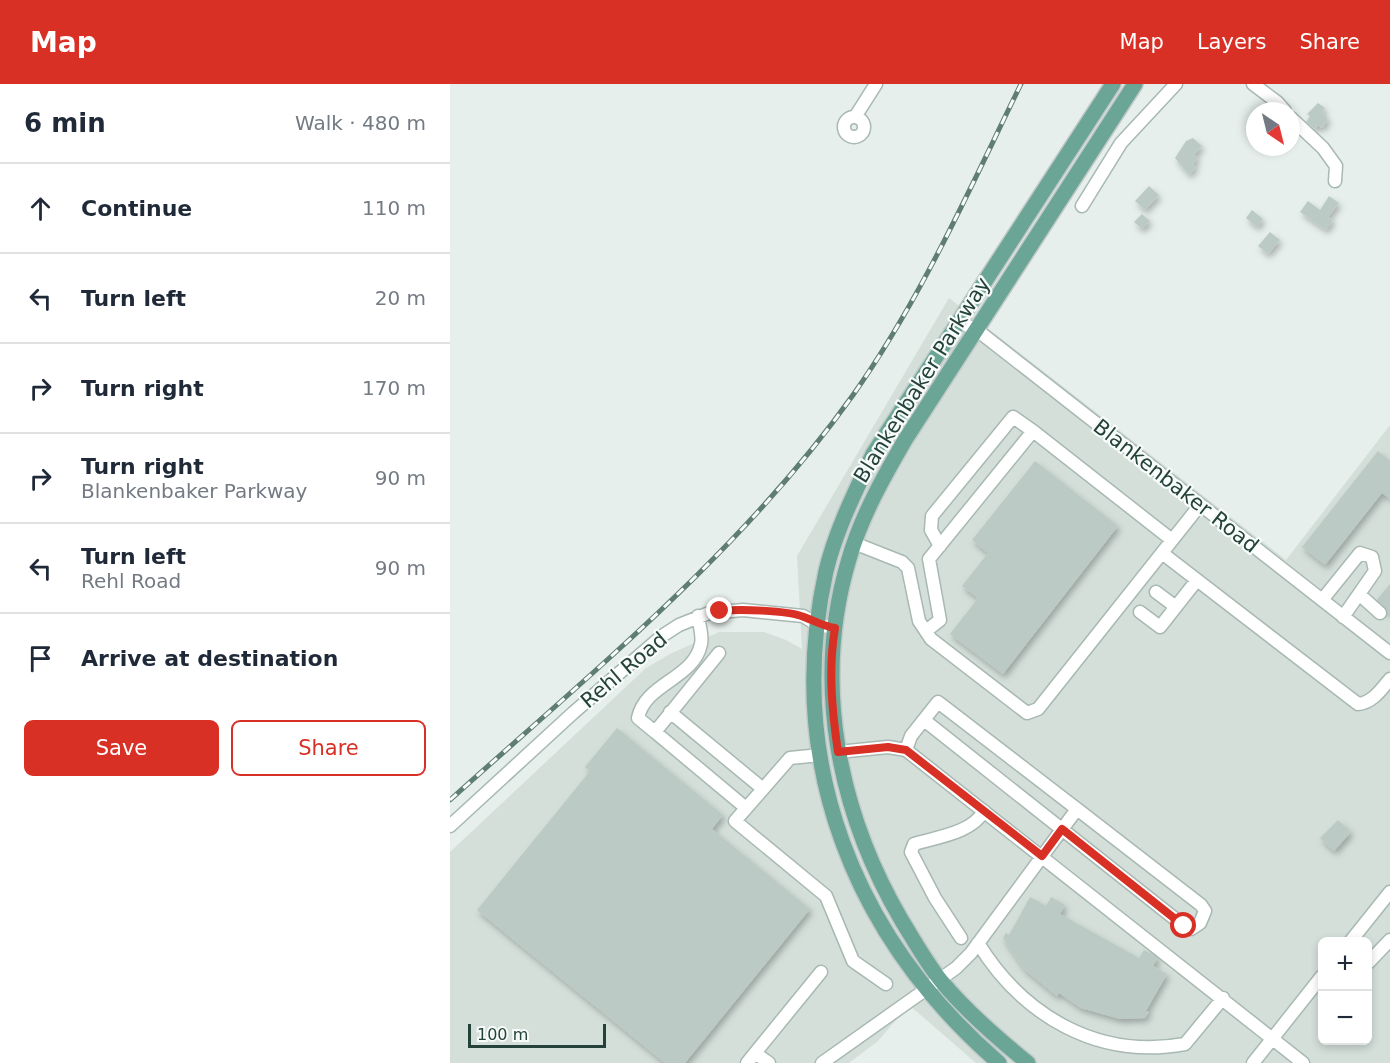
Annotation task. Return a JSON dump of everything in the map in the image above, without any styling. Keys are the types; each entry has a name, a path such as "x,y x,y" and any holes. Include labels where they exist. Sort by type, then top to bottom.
{"main road":[{"name":"Blankenbaker Parkway","path":"999,1063 953,1022 927,991 896,951 864,894 841,838 820,755 815,719 818,625 827,570 855,491 873,454 1113,84"},
{"name":"Blankenbaker Parkway","path":"1028,1063 984,1026 941,981 920,951 874,869 847,793 838,752 832,687 835,628 854,543 879,485 899,449 1135,84"}],"street":[{"path":"855,117 876,84"},
{"path":"1082,206 1121,143 1176,84"},
{"path":"1253,84 1277,102"},
{"path":"1300,126 1323,148 1336,166 1335,181"},
{"name":"Blankenbaker Road","path":"959,322 977,330 1390,653"},
{"path":"940,546 931,530 932,516 1013,417 1172,540"},
{"path":"908,568 929,559 1033,431"},
{"path":"854,543 902,562 908,568 919,621 931,639 1027,713 1038,709 1200,505"},
{"path":"1162,553 1358,704 1365,704 1377,695 1390,679"},
{"path":"1322,600 1355,558 1366,553 1375,563 1375,571 1360,596 1343,617"},
{"path":"926,631 940,620 929,559"},
{"path":"1140,612 1160,627 1197,580"},
{"path":"1156,592 1176,607"},
{"path":"1360,596 1380,613"},
{"name":"Rehl Road","path":"450,826 662,636 698,616 720,611 743,610 803,616 818,625 835,628"},
{"path":"698,616 702,644 692,663 651,695 640,707 638,718 746,808"},
{"path":"655,732 719,653"},
{"path":"906,750 911,736 938,702 1201,905 1205,911 1200,923 1191,929 1184,926 924,720"},
{"path":"670,712 763,789"},
{"path":"838,752 888,747 906,750 1303,1063"},
{"path":"820,755 790,758 735,821 826,896 853,961 886,984"},
{"path":"822,1063 941,981 978,943 1077,809"},
{"path":"961,938 935,898 911,852 914,844 970,826 980,819 984,811"},
{"path":"1354,937 1390,892"},
{"path":"1372,959 1390,940"},
{"path":"978,943 1006,982 1024,1001 1049,1019 1093,1039 1140,1047 1185,1044 1223,998"},
{"path":"747,1063 821,972"},
{"path":"1253,1063 1318,982"},
{"path":"755,1053 769,1063"}],"shaded area":[{"path":"949,298 1286,560 1390,425 1390,1063 976,1063 909,1005 878,1041 849,1063 450,1063 450,852 646,668 670,654 719,632 764,632 802,649 797,556"}],"building":[{"path":"1318,103 1325,108 1322,111 1328,120 1322,128 1318,125 1315,129 1306,122 1310,116 1307,114"},
{"path":"1193,138 1202,146 1194,155 1198,158 1193,164 1196,167 1189,175 1175,158 1186,141"},
{"path":"1149,186 1159,195 1145,210 1135,201"},
{"path":"1329,196 1339,203 1328,217 1333,220 1326,230 1300,212 1308,201 1320,210"},
{"path":"1252,210 1263,219 1257,227 1246,218"},
{"path":"1142,214 1150,221 1142,229 1134,222"},
{"path":"1270,232 1280,240 1268,254 1258,246"},
{"path":"1378,451 1390,461 1390,499 1382,493 1325,565 1302,547"},
{"path":"1035,461 1118,526 1003,674 950,634 978,598 962,586 988,553 972,540"},
{"path":"1390,584 1390,614 1375,602"},
{"path":"617,728 723,815 712,829 810,909 685,1063 665,1063 477,910 590,771 585,767"},
{"path":"1338,820 1351,832 1334,851 1320,838"},
{"path":"1030,897 1046,906 1051,897 1065,905 1060,914 1139,958 1144,950 1158,957 1153,966 1167,974 1146,1011 1149,1012 1145,1018 1120,1019 1081,1008 1059,993 1057,996 1024,969 1003,938 1006,933 1009,935"}],"railway":[{"path":"450,800 663,608 714,558 810,452 853,395 901,321 963,204 1021,84"}],"route":[{"path":"720,611 743,610 803,616 818,625 835,628 832,643 832,677 833,714 838,752 888,747 906,750 1042,856 1062,829 1184,926"}]}
